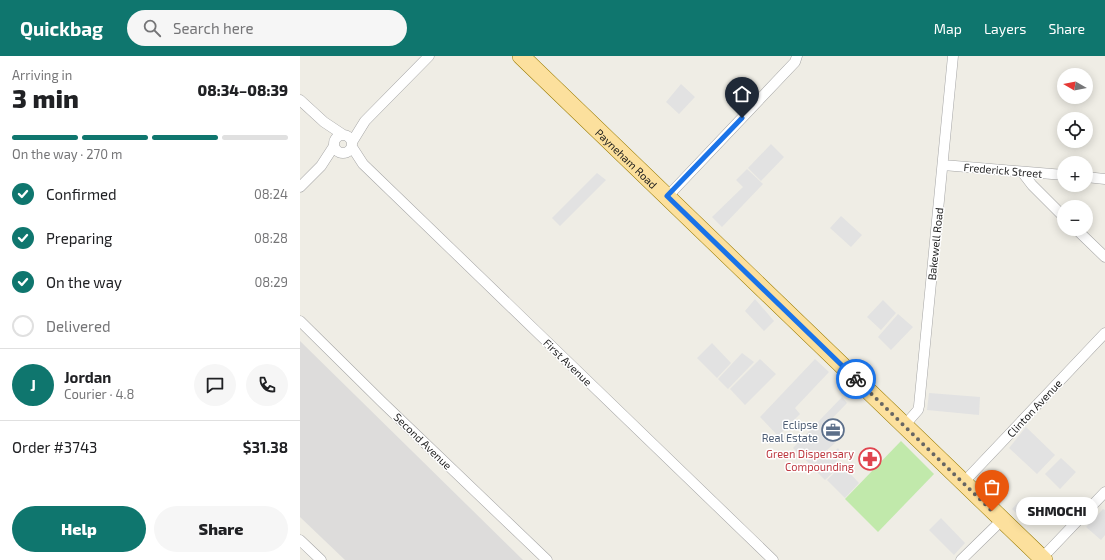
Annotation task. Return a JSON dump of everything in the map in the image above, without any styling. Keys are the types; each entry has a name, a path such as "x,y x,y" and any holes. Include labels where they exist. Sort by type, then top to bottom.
{"main road":[{"name":"Payneham Road","path":"521,56 1043,559"}],"street":[{"path":"300,187 429,56"},
{"path":"667,196 795,62 797,56"},
{"name":"Bakewell Road","path":"904,426 918,410 919,406 953,56"},
{"name":"First Avenue","path":"300,100 324,122 363,164 773,560"},
{"name":"Frederick Street","path":"943,165 1057,174"},
{"path":"1022,172 1032,185 1057,210"},
{"path":"1093,178 1105,179"},
{"path":"1084,236 1103,254"},
{"name":"Second Avenue","path":"300,321 383,403 547,560"},
{"name":"Clinton Avenue","path":"963,482 1105,333"},
{"path":"1043,559 1105,492"},
{"path":"961,560 1002,520"},
{"path":"300,540 321,560"}],"shaded area":[{"path":"681,84 695,97 679,114 666,102"},
{"path":"771,144 784,157 761,181 748,168"},
{"path":"747,169 763,184 722,227 712,217 743,187 736,180"},
{"path":"597,173 606,180 560,226 552,218"},
{"path":"841,216 862,235 851,247 830,228"},
{"path":"755,299 774,321 764,331 745,311"},
{"path":"883,300 896,313 881,330 867,317"},
{"path":"898,314 913,327 891,350 878,337"},
{"path":"300,341 523,560 345,560 300,517"},
{"path":"712,343 731,363 717,378 697,358"},
{"path":"742,353 754,362 728,389 718,379"},
{"path":"760,359 776,374 745,405 730,389"},
{"path":"815,359 829,372 795,408 800,414 778,436 760,417"},
{"path":"929,393 980,397 979,415 927,410"},
{"path":"842,397 847,403 822,429 835,443 827,450 832,454 838,448 840,451 834,457 841,465 825,480 811,466 824,454 811,465 793,448"},
{"path":"1026,427 1055,455 1037,474 1009,448"},
{"path":"1061,458 1076,472 1060,489 1045,474"},
{"path":"842,465 859,483 845,498 827,480"},
{"path":"1019,501 1034,515 1027,523 1012,509"},
{"path":"1103,509 1105,510 1105,535 1101,540 1086,527"},
{"path":"941,518 965,543 954,555 929,530"}],"green space":[{"path":"901,441 934,474 878,532 845,499"}],"way so far":[{"path":"856,379 992,511"}],"place":[{"name":"Eclipse Real Estate","path":"833,430"},
{"name":"Green Dispensary Compounding","path":"870,459"},
{"name":"SHMOCHI","path":"992,511"}],"route":[{"path":"742,118 667,196 856,379"}]}
